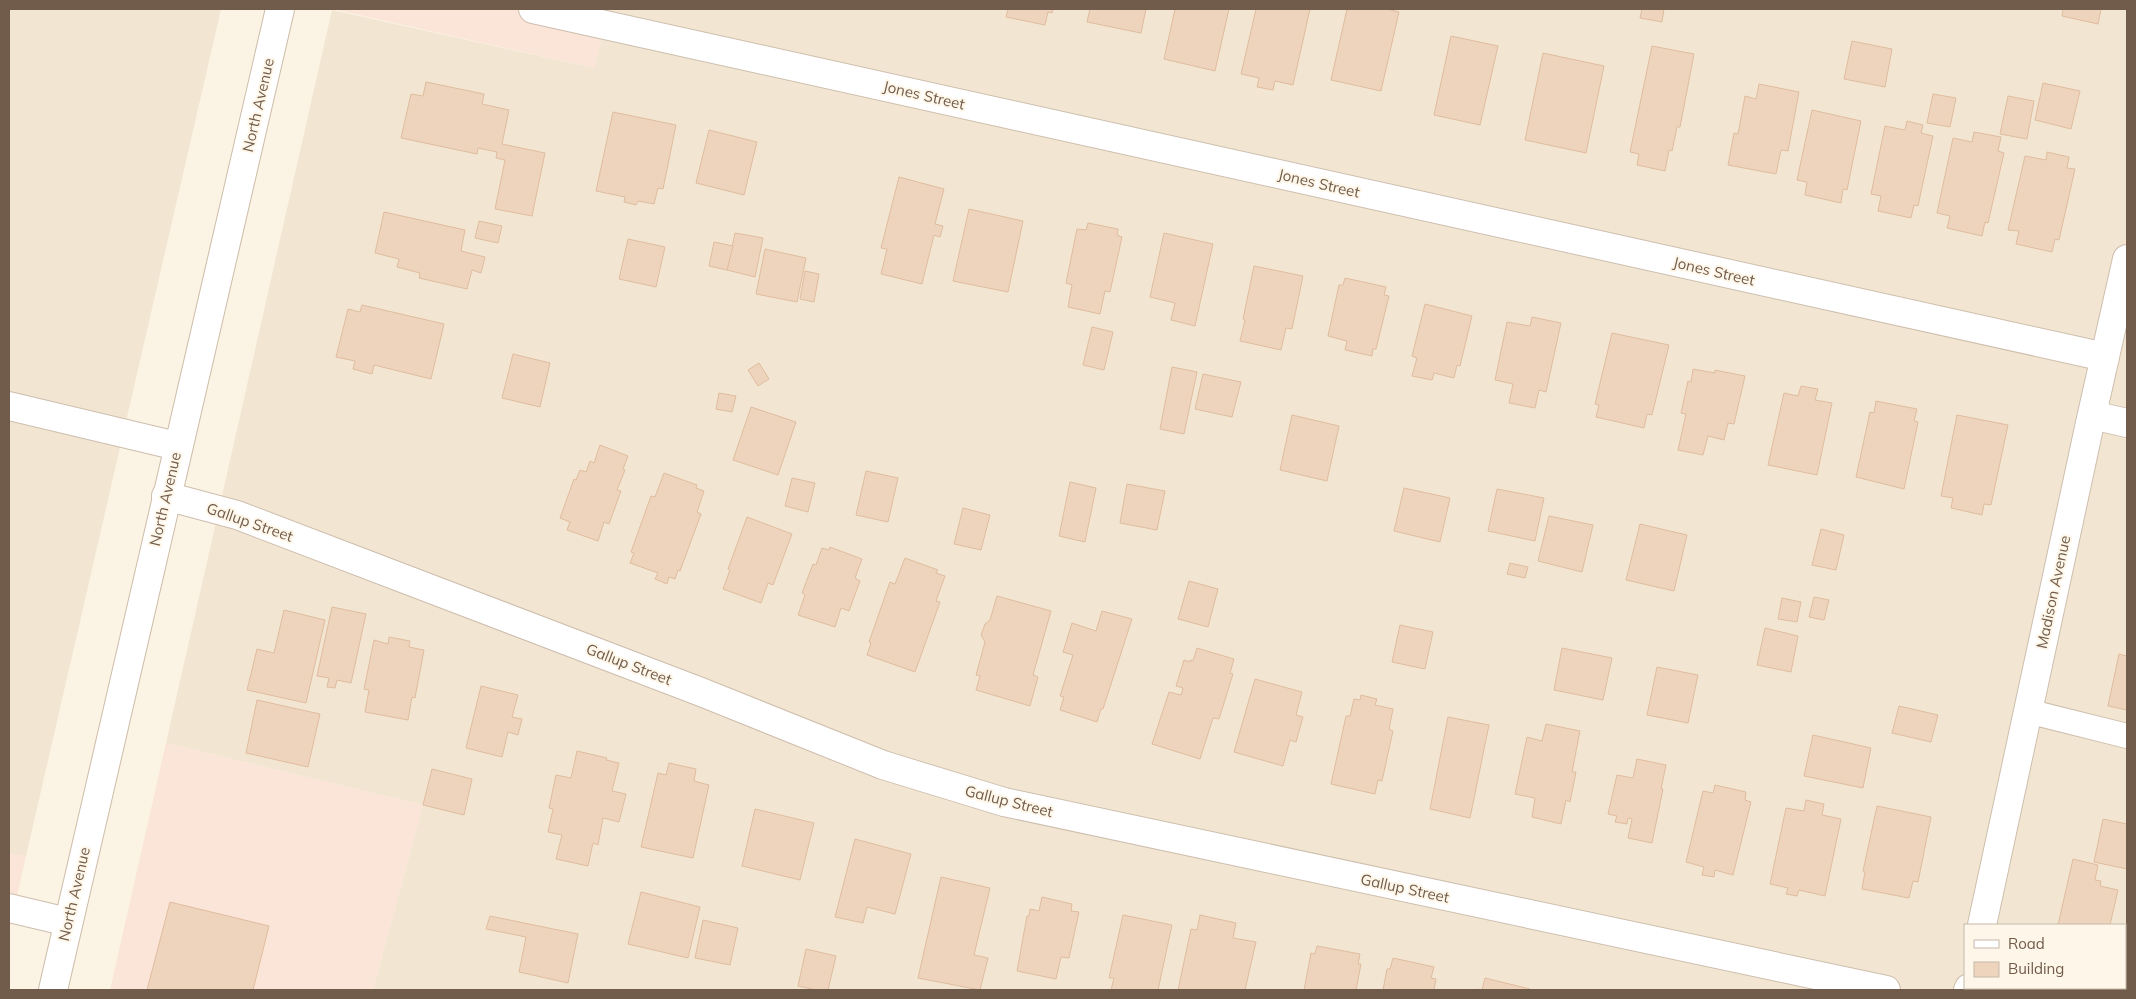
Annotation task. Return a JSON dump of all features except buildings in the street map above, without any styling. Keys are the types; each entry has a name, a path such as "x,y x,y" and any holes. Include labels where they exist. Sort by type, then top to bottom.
{"street":[{"name":"North Avenue","path":"52,990 280,9"},
{"name":"Jones Street","path":"533,9 2105,357"},
{"name":"Madison Avenue","path":"1982,924 2127,259"},
{"path":"9,406 177,446"},
{"path":"2092,415 2127,423"},
{"name":"Gallup Street","path":"166,496 237,515 701,692 883,765 1004,802 1886,990"},
{"path":"9,908 68,922"}],"lane":[{"path":"2028,711 2127,736"}],"shaded area":[{"path":"9,9 221,9 26,856 9,853"},
{"path":"333,9 610,9 594,68"},
{"path":"610,9 2127,9 2127,990 373,990 423,805 166,743 332,10 594,68"},
{"path":"166,743 423,805 373,990 110,990"},
{"path":"9,853 26,856 9,930"}]}
